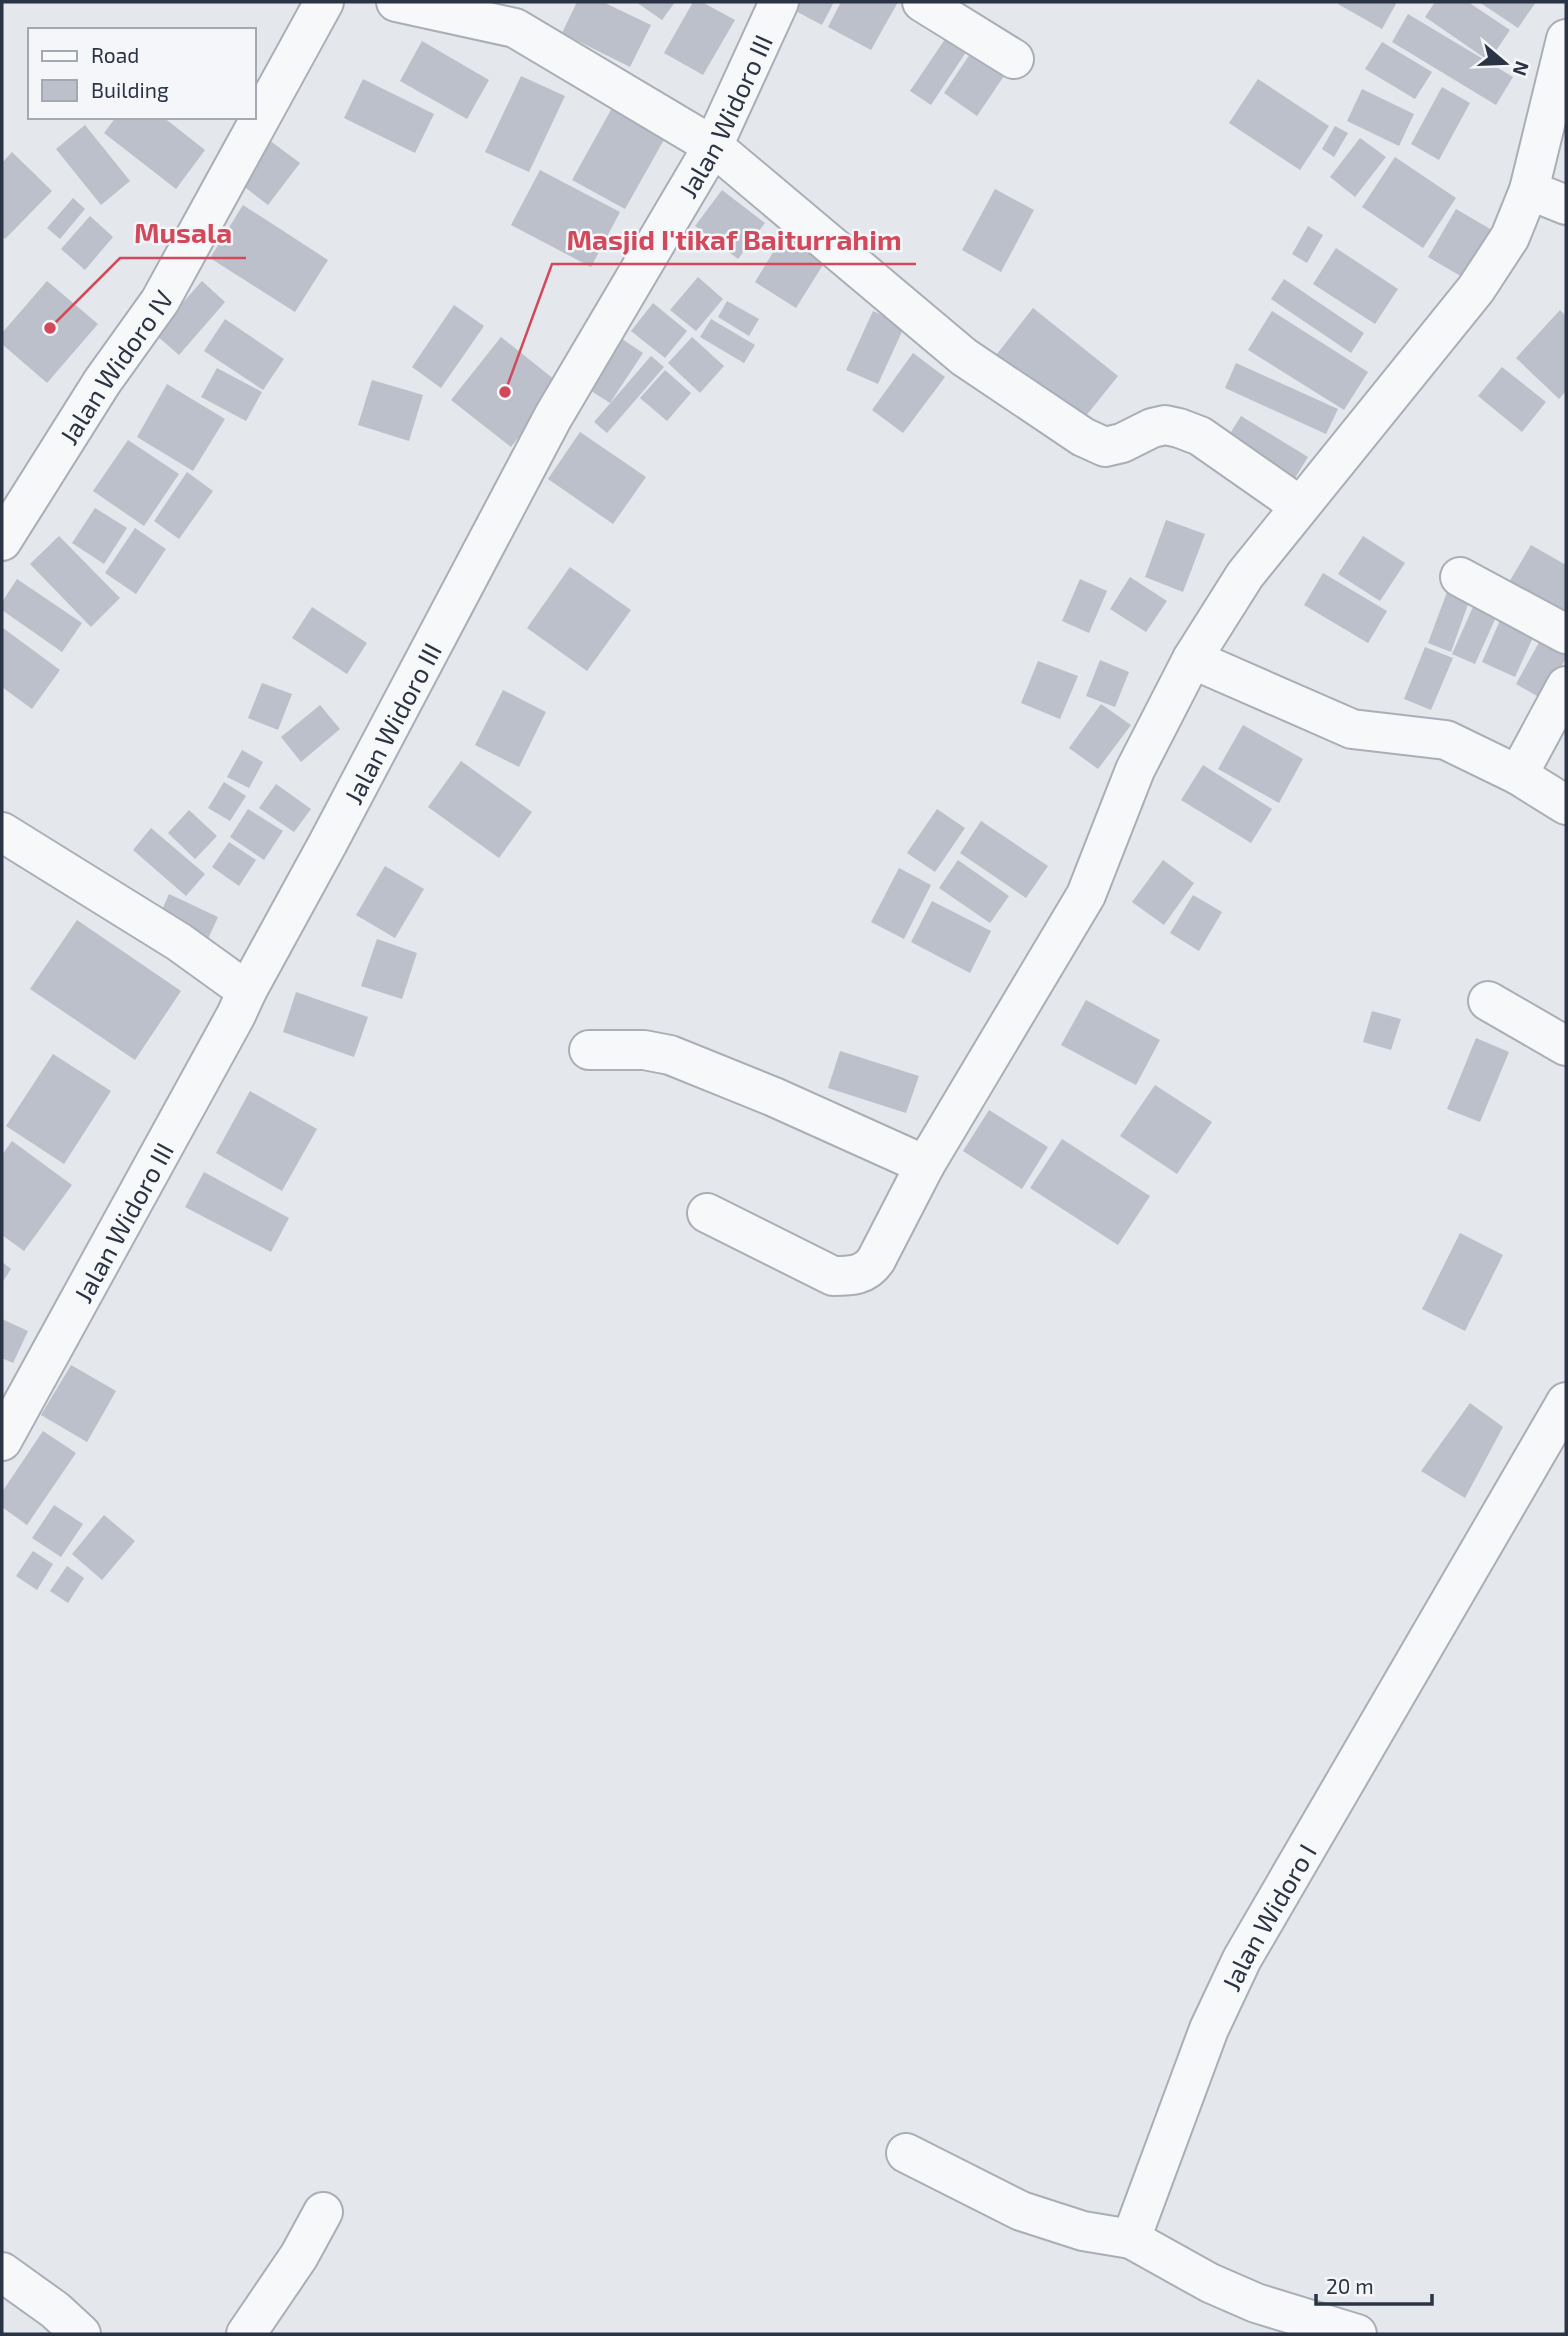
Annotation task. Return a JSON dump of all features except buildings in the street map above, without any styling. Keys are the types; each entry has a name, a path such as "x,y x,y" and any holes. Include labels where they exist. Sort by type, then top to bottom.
{"street":[{"name":"Jalan Widoro IV","path":"2,541 102,382 160,301 324,2"},
{"path":"396,2 515,28 713,146 964,357 1071,430 1105,447 1122,443 1152,428 1165,425 1179,428 1200,436 1300,506"},
{"name":"Jalan Widoro III","path":"2,1441 230,1027 553,416 713,146 779,2"},
{"path":"922,2 1014,59"},
{"path":"707,1213 834,1276 855,1276 870,1269 925,1165 1086,895 1135,770 1192,659 1245,575 1476,289 1510,237 1529,190 1566,39"},
{"path":"1529,190 1566,205"},
{"path":"1460,577 1566,634"},
{"path":"1192,659 1352,729 1446,740 1518,775 1566,804"},
{"path":"1518,775 1566,686"},
{"path":"2,832 179,943 247,991"},
{"path":"1488,1002 1566,1046"},
{"path":"589,1050 643,1049 670,1055 774,1097 925,1165"},
{"name":"Jalan Widoro I","path":"1131,2239 1209,2029 1242,1959 1566,1402"},
{"path":"906,2153 1021,2211 1083,2231 1131,2239 1210,2283 1255,2303 1357,2334"},
{"path":"246,2334 299,2256 323,2212"},
{"path":"2,2272 55,2310 81,2334"}],"place":[{"name":"Musala","path":"50,328"},
{"name":"Masjid I'tikaf Baiturrahim","path":"505,392"}]}
